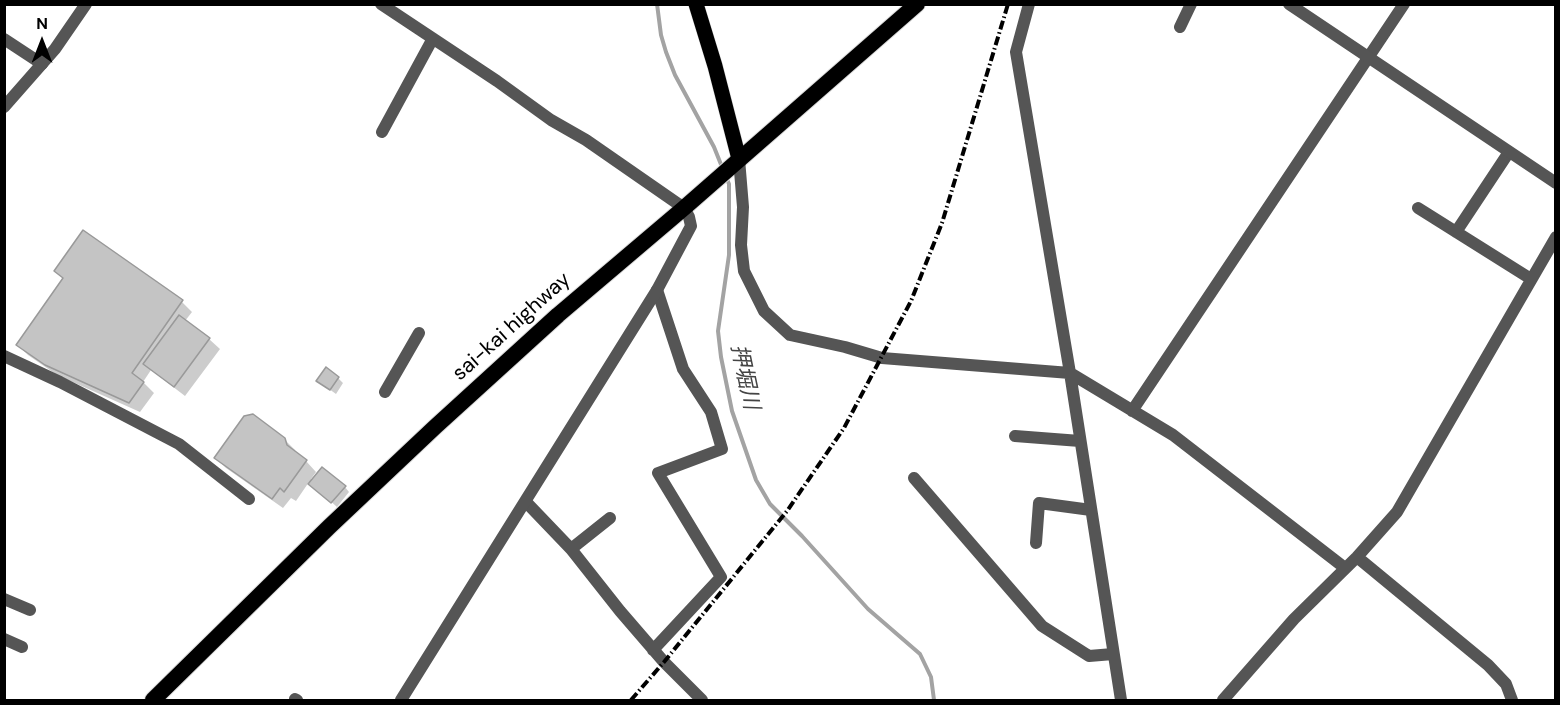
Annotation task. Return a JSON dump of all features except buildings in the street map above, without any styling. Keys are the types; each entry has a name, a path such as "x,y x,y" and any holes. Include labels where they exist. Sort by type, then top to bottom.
{"highway":[{"name":"sai-kai highway","path":"153,700 329,527 435,427 558,315 917,4"}],"main road":[{"path":"696,4 715,66 734,163"}],"street":[{"path":"4,107 55,49 86,4"},
{"path":"381,4 684,208 691,226 657,290 402,700"},
{"path":"1029,4 1016,52 1070,373 1121,700"},
{"path":"1180,27 1191,4"},
{"path":"1289,4 1556,183"},
{"path":"1132,411 1404,4"},
{"path":"4,39 42,64"},
{"path":"382,132 432,40"},
{"path":"1456,232 1509,152"},
{"path":"734,163 744,207 741,245 744,271 765,311 790,334 882,358 1070,373 1173,435 1346,568"},
{"path":"1418,208 1531,279"},
{"path":"1223,700 1294,619 1357,557 1397,512 1556,237"},
{"path":"653,650 721,577 658,473 722,449 711,412 683,369 657,290"},
{"path":"385,392 419,333"},
{"path":"4,356 60,382 179,444 249,499"},
{"path":"1015,436 1080,441"},
{"path":"914,478 1042,626 1089,656 1113,654"},
{"path":"526,502 571,549 653,650 702,700"},
{"path":"1036,543 1039,504 1091,510"},
{"path":"571,549 610,518"},
{"path":"1357,557 1488,665 1506,684 1512,700"},
{"path":"4,599 30,610"},
{"path":"4,639 22,647"}],"waterway":[{"name":"押堀川","path":"657,4 661,35 675,75 714,147 722,167"},
{"name":"押堀川","path":"726,177 729,184 729,255 718,331 732,411 756,480 770,504 868,609 920,654 931,677 934,700"}],"railway":[{"path":"631,700 787,511 844,428 911,301 942,223 1008,4"}]}
